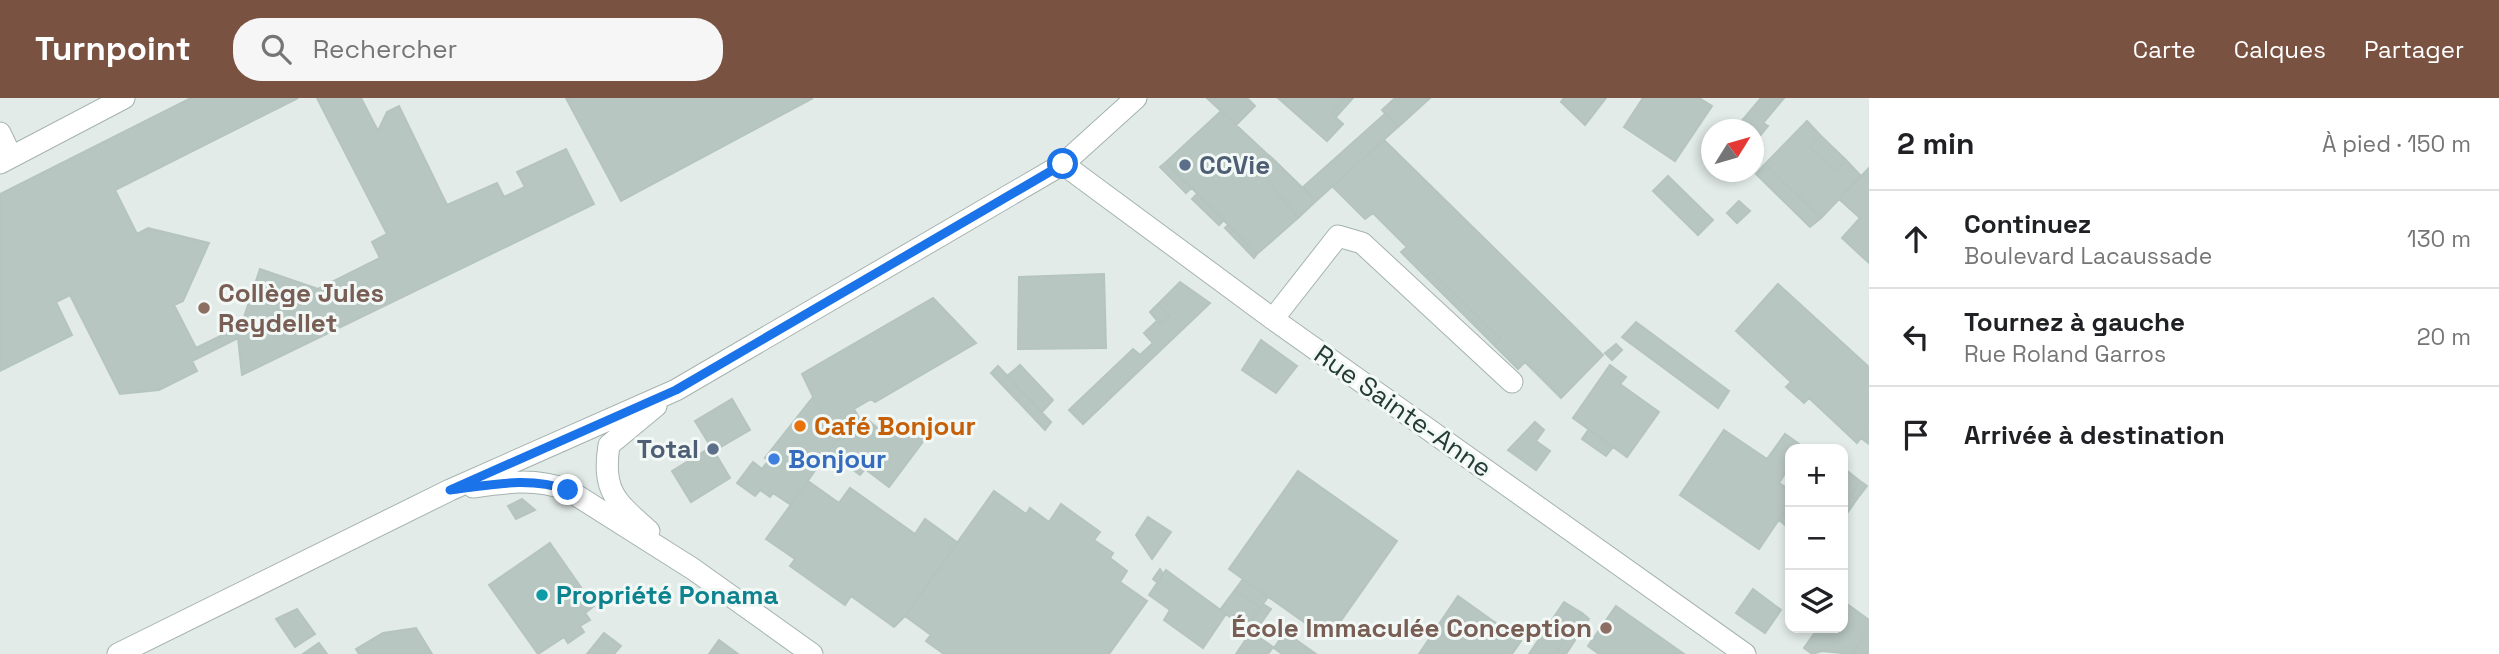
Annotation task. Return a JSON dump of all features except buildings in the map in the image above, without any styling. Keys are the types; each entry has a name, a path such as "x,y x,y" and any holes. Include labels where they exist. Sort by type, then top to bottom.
{"street":[{"path":"0,133 5,160 124,98"},
{"path":"118,654 450,490 676,390 1063,164 1136,98"},
{"name":"Rue Sainte-Anne","path":"1063,164 1273,319 1745,654"},
{"path":"1273,319 1338,236 1362,243 1512,382"},
{"path":"676,390 609,445 606,482 618,503 692,569"},
{"path":"450,490 517,481 549,483 568,490 692,569 812,654"}],"place":[{"name":"CCVie","path":"1185,165"},
{"name":"Collège Jules Reydellet","path":"204,308"},
{"name":"Café Bonjour","path":"800,426"},
{"name":"Total","path":"713,449"},
{"name":"Bonjour","path":"774,459"},
{"name":"Propriété Ponama","path":"542,595"},
{"name":"École Immaculée Conception","path":"1606,628"}],"route":[{"path":"568,490 549,483 517,481 450,490 676,390 1063,164"}]}
